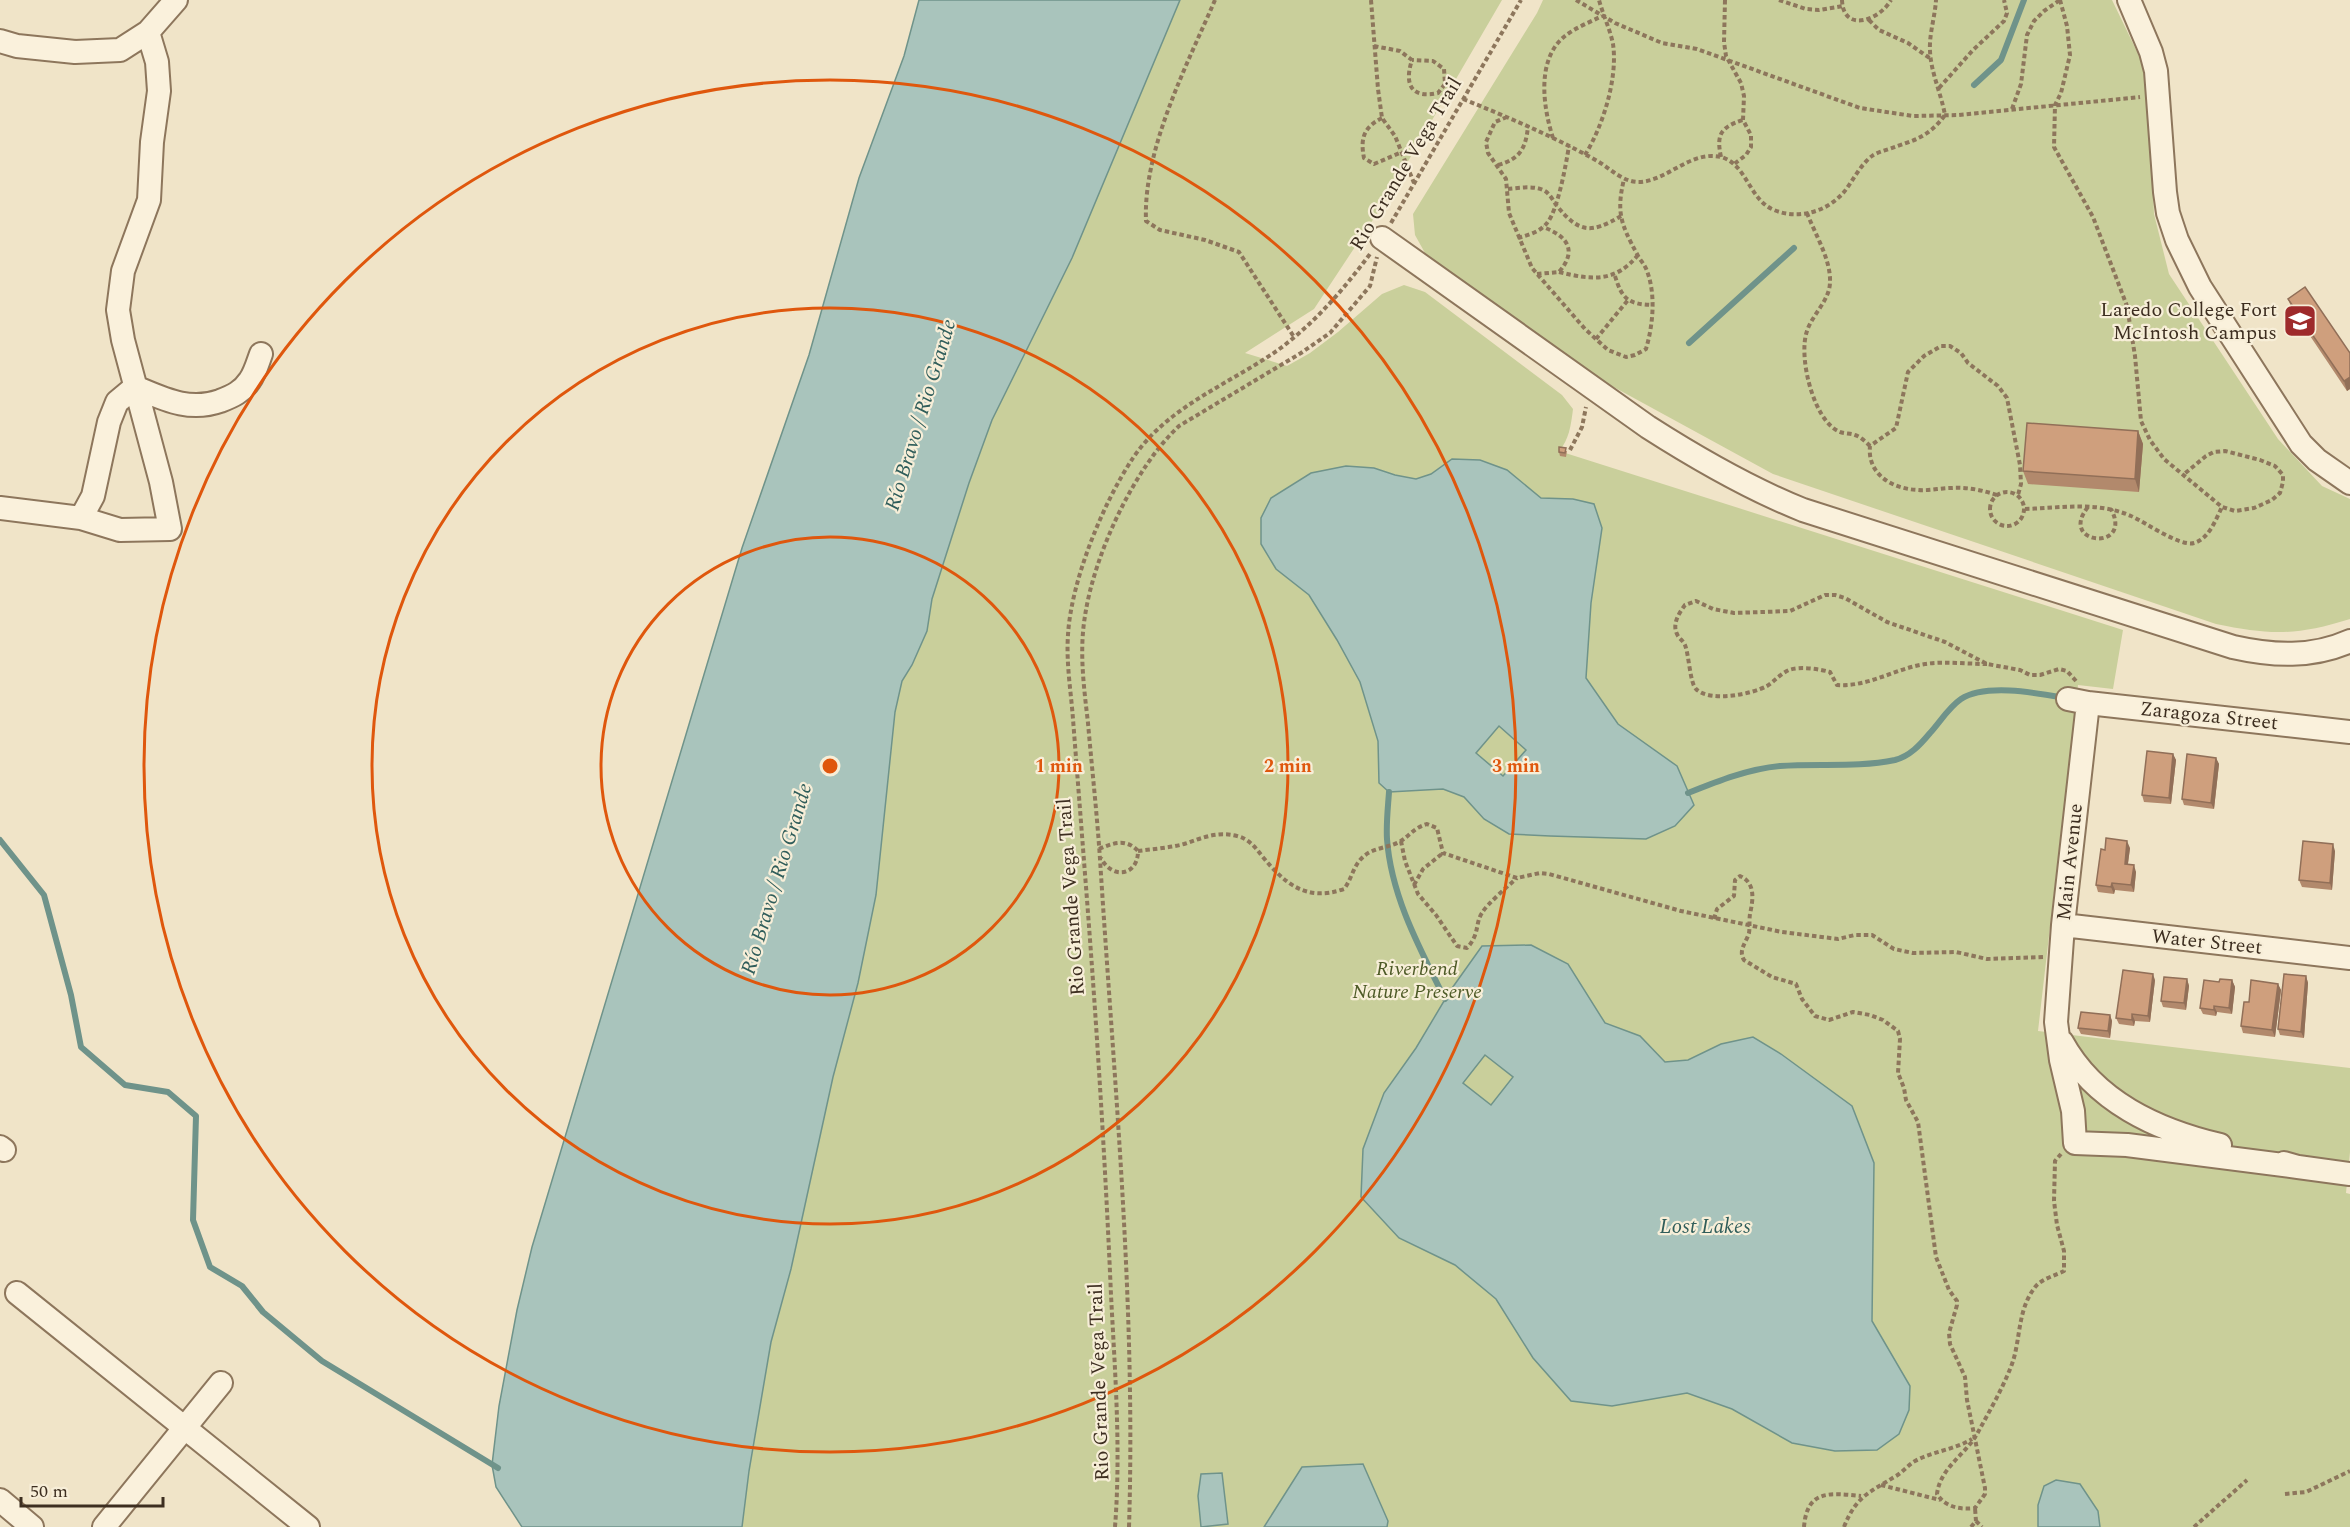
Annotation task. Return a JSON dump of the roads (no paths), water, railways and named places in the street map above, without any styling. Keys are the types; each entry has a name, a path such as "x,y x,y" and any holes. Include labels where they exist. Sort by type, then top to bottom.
{"street":[{"path":"0,41 17,46 75,52 120,50 148,32 176,0"},
{"path":"2129,0 2151,52 2158,94 2168,213 2188,265 2294,435 2317,460 2350,483"},
{"path":"0,508 81,518 120,530 170,529 161,482 123,340 118,310 123,271 149,200 152,142 159,91 157,62 148,32"},
{"path":"1382,238 1690,454 1764,494 1803,510 2233,647 2255,652 2296,655 2320,651 2350,641"},
{"path":"135,387 176,404 196,407 216,403 237,395 252,379 261,354"},
{"path":"81,518 93,496 109,422 117,402 135,387"},
{"name":"Zaragoza Street","path":"2078,695 2350,732"},
{"name":"Main Avenue","path":"2055,1022 2078,695"},
{"name":"Water Street","path":"2063,925 2350,958"},
{"path":"2055,1022 2073,1111 2075,1143 2127,1145 2350,1174"},
{"path":"2055,1022 2061,1042 2069,1055 2098,1089 2117,1104 2139,1116 2192,1138 2254,1153 2298,1167"},
{"path":"17,1293 308,1527"},
{"path":"104,1527 221,1383"},
{"path":"0,1500 32,1527"}],"water":[{"name":"Río Bravo / Rio Grande","path":"919,0 1180,0 1072,258 992,420 932,599 927,631 902,681 895,712 876,895 858,983 833,1077 791,1269 771,1342 742,1527 522,1527 496,1487 492,1465 499,1406 517,1310 532,1247 742,548 809,355 859,178 904,56"},
{"path":"1452,459 1480,460 1507,470 1541,498 1573,499 1594,504 1602,528 1591,603 1586,678 1618,724 1677,766 1694,805 1675,826 1646,839 1509,834 1484,819 1464,797 1443,789 1389,792 1379,783 1378,741 1360,682 1309,595 1276,569 1261,544 1261,518 1271,498 1311,473 1346,466 1374,468 1416,479 1431,474","holes":["1499,726 1526,750 1503,776 1476,753"]},
{"name":"Lost Lakes","path":"1531,945 1568,964 1605,1023 1640,1036 1665,1062 1688,1060 1721,1044 1753,1037 1781,1054 1852,1106 1874,1163 1872,1321 1910,1386 1909,1410 1899,1434 1877,1450 1835,1451 1792,1443 1732,1409 1687,1393 1612,1406 1571,1401 1533,1358 1496,1299 1455,1265 1399,1238 1361,1197 1363,1149 1384,1093 1482,946","holes":["1485,1055 1513,1077 1491,1105 1463,1083"]},
{"path":"1363,1464 1388,1521 1387,1527 1264,1527 1302,1467"},
{"path":"1222,1473 1228,1524 1201,1527 1198,1496 1201,1474"},
{"path":"2056,1480 2080,1484 2098,1511 2100,1527 2038,1527 2038,1505 2044,1486"}],"waterway":[{"path":"1974,85 2001,60 2024,0"},
{"path":"1689,343 1794,248"},
{"path":"1688,793 1733,776 1780,766 1852,765 1895,760 1910,753 1957,702 1971,694 1998,690 2065,698"},
{"path":"1389,792 1387,839 1394,881 1408,922 1445,999"},
{"path":"0,840 44,895 71,995 81,1047 125,1085 168,1092 196,1116 193,1220 210,1267 242,1286 263,1312 322,1361 498,1468"}],"place":[{"name":"Laredo College Fort McIntosh Campus","path":"2300,321"}],"park label":[{"name":"Riverbend Nature Preserve","path":"1417,980"}]}
